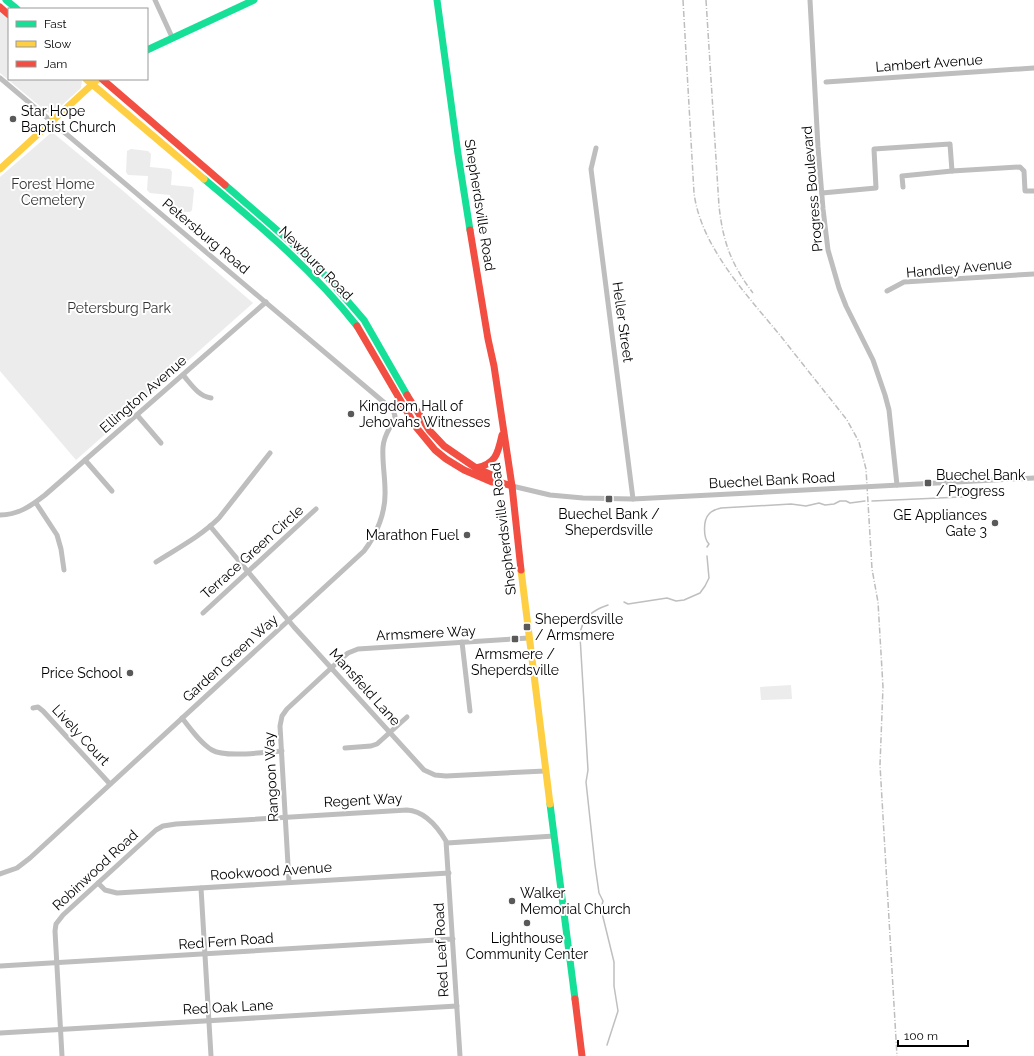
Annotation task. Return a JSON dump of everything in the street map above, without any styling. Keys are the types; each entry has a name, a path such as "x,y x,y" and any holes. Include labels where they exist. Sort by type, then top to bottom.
{"main road":[{"path":"6,0 16,8"},
{"path":"148,49 254,0"},
{"name":"Shepherdsville Road","path":"437,0 459,163 512,486 545,771 582,1056"},
{"path":"0,7 8,14"},
{"name":"Newburg Road","path":"103,80 286,238 326,276 345,296 365,321 429,430 444,446 476,468 494,476 499,482"},
{"path":"0,169 52,122 89,82"},
{"name":"Newburg Road","path":"89,82 283,247 342,306 359,329 416,427 435,450 463,470 492,482 499,482 512,486"},
{"path":"476,468 488,464 495,458 499,450 503,427"}],"street":[{"path":"155,0 172,37"},
{"name":"Progress Boulevard","path":"810,0 825,231 833,270 846,306 873,360 886,395 889,410 896,485"},
{"name":"Lambert Avenue","path":"826,82 1034,68"},
{"name":"Petersburg Road","path":"0,78 393,410 395,414"},
{"path":"822,193 876,188 874,149 950,144 952,171"},
{"name":"Heller Street","path":"596,148 591,169 634,499"},
{"path":"903,187 902,176 1018,167 1024,171 1025,191 1034,191"},
{"name":"Handley Avenue","path":"887,291 904,282 1034,274"},
{"name":"Ellington Avenue","path":"0,515 20,511 36,503 266,302"},
{"path":"183,375 199,393 205,397 211,398"},
{"name":"Garden Green Way","path":"0,874 22,864 364,551 375,535 385,501 382,448 388,429 395,418 395,414"},
{"path":"137,415 161,443"},
{"path":"156,562 203,532 219,518 270,453"},
{"path":"85,460 112,491"},
{"name":"Buechel Bank Road","path":"512,486 550,496 634,499 1034,478"},
{"path":"36,503 53,528 59,540 64,570"},
{"name":"Terrace Green Circle","path":"203,613 316,509"},
{"name":"Mansfield Lane","path":"210,526 331,668 428,772 435,775 446,776 545,771"},
{"name":"Armsmere Way","path":"331,668 348,653 358,650 529,638"},
{"path":"462,642 470,711"},
{"name":"Rangoon Way","path":"289,882 280,726 282,716 287,709 331,668"},
{"name":"Lively Court","path":"33,708 38,707 44,711 110,784"},
{"path":"345,748 375,745 391,733 407,717"},
{"path":"182,718 206,746 216,752 229,754 282,751"},
{"name":"Regent Way","path":"160,828 176,824 411,810 428,818 445,838 447,843"},
{"name":"Robinwood Road","path":"62,1056 55,932 56,924 62,915 160,828"},
{"path":"447,843 554,836"},
{"name":"Red Leaf Road","path":"447,843 460,1056"},
{"name":"Rookwood Avenue","path":"98,883 105,890 117,893 449,873"},
{"path":"201,888 211,1056"},
{"name":"Red Fern Road","path":"0,966 453,939"},
{"name":"Red Oak Lane","path":"0,1033 457,1006"}],"green space":[{"path":"0,11 8,17 8,80 0,73"},
{"path":"8,80 82,81 81,88 52,114 47,112"},
{"name":"Petersburg Park","path":"52,132 253,303 76,460 0,371 0,177"},
{"path":"131,149 148,151 151,154 150,167 170,169 172,172 171,185 192,187 194,190 192,210 190,212 171,211 169,208 170,195 150,193 147,190 148,176 128,175 126,172 127,151"},
{"path":"791,685 792,699 761,700 760,687"}],"waterway":[{"path":"872,501 961,497 973,495"},
{"path":"707,547 709,544 705,533 707,517 713,511 721,508 791,504 806,506 819,503 825,505 834,504 840,501 850,503 865,501"},
{"path":"624,602 628,604 667,598 676,601 684,600 700,593 709,578 707,556"},
{"path":"607,1045 618,1011 614,986 614,962 601,909 603,901 599,893 586,782 588,770 580,636 585,620 597,609 608,605"}],"railway":[{"path":"683,0 694,193 698,213 706,233 728,271 847,420 859,442 866,469 872,569 878,602 883,687 880,765 897,1056"},
{"path":"706,0 721,219 729,252 739,272 753,293"}],"traffic: fast":[{"path":"6,0 16,8"},
{"path":"148,50 254,0"},
{"path":"437,0 470,230"},
{"path":"204,179 284,248 340,305 357,326"},
{"path":"225,185 286,238 326,276 364,320 407,395"},
{"path":"550,804 575,999"}],"traffic: slow":[{"path":"87,80 204,179"},
{"path":"0,169 97,80"},
{"path":"521,570 550,804"}],"traffic: jam":[{"path":"0,7 8,14"},
{"path":"103,80 225,185"},
{"path":"470,230 488,339 494,366 512,486 521,570"},
{"path":"357,326 416,427 435,450 464,470 492,482 499,482 512,486"},
{"path":"407,395 429,430 444,446 476,468 494,476 499,482"},
{"path":"476,468 492,461 499,447 502,435"},
{"path":"575,999 582,1056"}],"place":[{"name":"Star Hope Baptist Church","path":"13,119"},
{"name":"Kingdom Hall of Jehovahs Witnesses","path":"351,414"},
{"name":"Buechel Bank / Progress","path":"928,483"},
{"name":"Buechel Bank / Sheperdsville","path":"609,499"},
{"name":"GE Appliances Gate 3","path":"995,523"},
{"name":"Marathon Fuel","path":"467,535"},
{"name":"Sheperdsville / Armsmere","path":"527,627"},
{"name":"Armsmere / Sheperdsville","path":"515,639"},
{"name":"Price School","path":"130,673"},
{"name":"Walker Memorial Church","path":"512,901"},
{"name":"Lighthouse Community Center","path":"527,923"}],"park label":[{"name":"Forest Home Cemetery","path":"53,192"}]}
